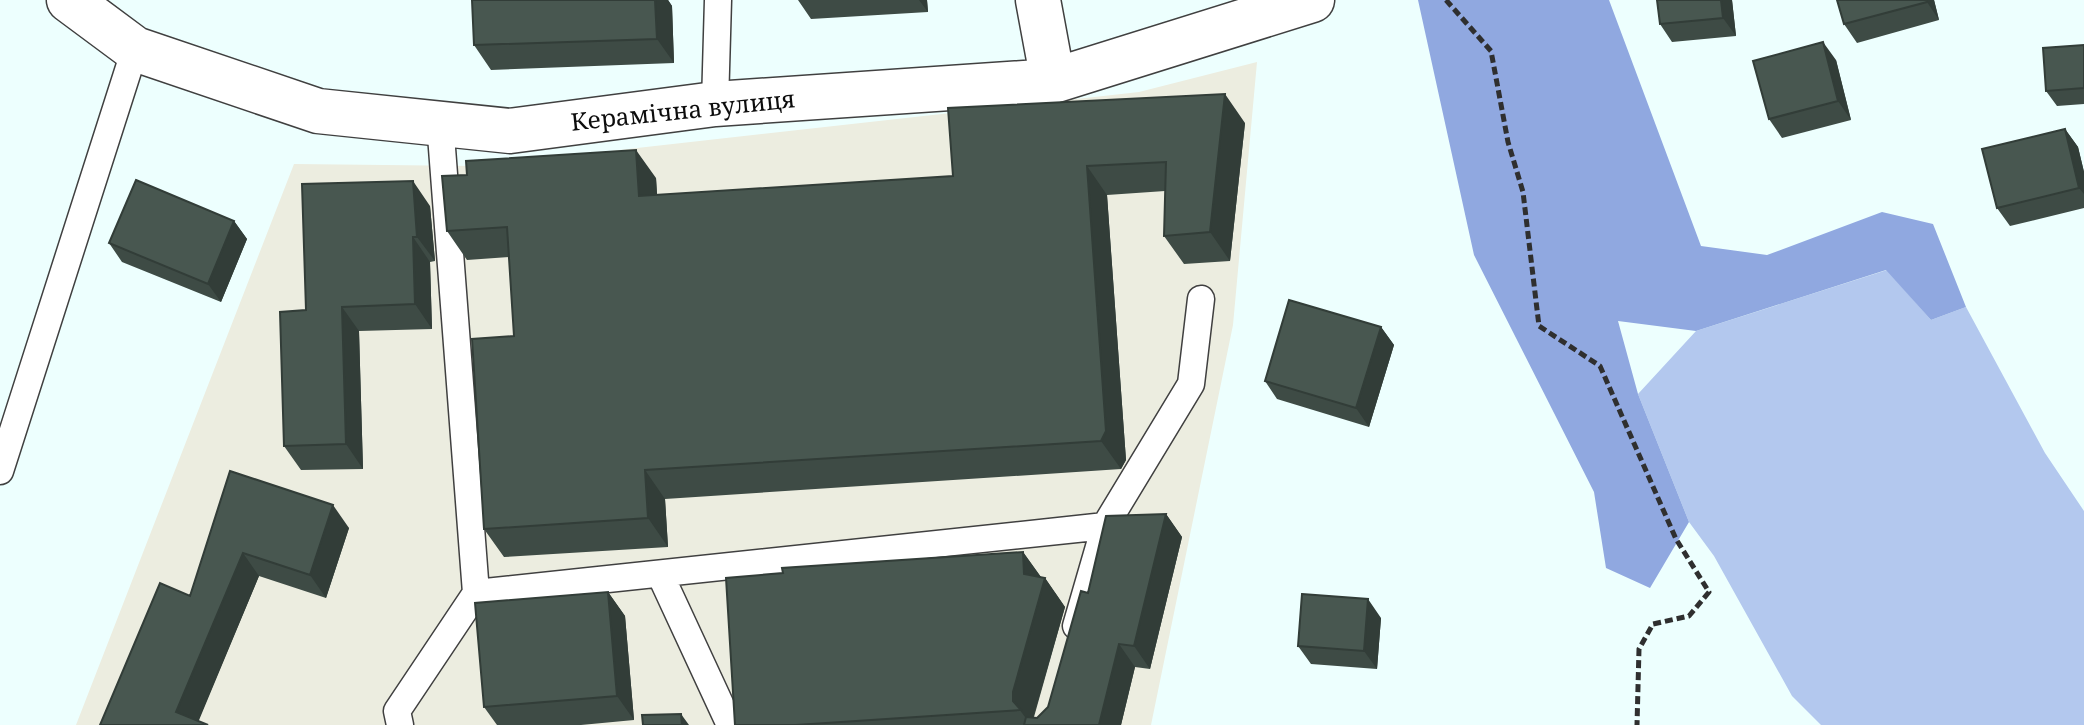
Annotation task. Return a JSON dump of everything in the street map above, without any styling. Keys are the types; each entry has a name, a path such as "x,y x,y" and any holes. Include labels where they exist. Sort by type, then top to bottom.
{"street":[{"name":"Керамічна вулиця","path":"69,0 135,49 318,111 510,131 715,104 1053,81 1312,0"},
{"path":"1038,0 1053,81"}],"lane":[{"path":"715,104 718,0"},
{"path":"0,471 135,49"},
{"path":"400,725 397,711 476,593 440,122"},
{"path":"1070,648 1105,526 1191,384 1201,299"},
{"path":"476,593 1105,526"},
{"path":"660,574 730,725"}],"path":[{"path":"1446,0 1491,51 1508,142 1523,192 1539,326 1600,366 1676,539 1709,592 1689,616 1653,624 1639,649 1637,725"}],"shaded area":[{"path":"1418,0 1609,0 1701,246 1767,255 1882,212 1933,224 1966,307 1931,320 1886,270 1696,331 1618,321 1638,394 1689,522 1650,588 1606,568 1594,492 1474,255"},
{"path":"1257,62 1233,325 1151,725 76,725 294,164 476,166 1139,92"},
{"path":"1887,270 1931,320 1966,307 2045,453 2084,511 2084,725 1821,725 1792,696 1714,556 1689,522 1638,394 1696,331"}],"building":[{"path":"472,0 655,0 657,39 474,45"},
{"path":"1657,0 1721,0 1723,18 1660,24"},
{"path":"1837,0 1926,0 1927,2 1844,24"},
{"path":"1823,42 1838,101 1769,119 1753,61"},
{"path":"2084,45 2084,88 2046,91 2043,48"},
{"path":"1225,94 1210,232 1164,236 1166,162 1087,166 1106,431 1101,441 645,470 648,518 484,529 472,339 514,336 507,227 447,231 442,176 467,175 466,161 636,150 639,196 953,176 948,108"},
{"path":"2065,129 2079,188 1997,208 1982,149"},
{"path":"136,180 234,221 208,284 109,243"},
{"path":"413,181 417,237 413,237 415,304 342,307 346,444 284,446 280,312 306,310 302,184"},
{"path":"1289,300 1381,327 1356,408 1265,381"},
{"path":"230,471 333,505 310,575 243,553 176,712 208,725 100,725 160,583 190,596"},
{"path":"1166,514 1134,646 1119,644 1099,725 1024,725 1026,717 1037,718 1048,707 1081,591 1088,593 1106,516"},
{"path":"1023,552 1024,574 1045,578 1013,692 1013,701 1021,710 796,725 735,725 726,578 783,573 782,568"},
{"path":"608,592 617,696 484,707 475,603"},
{"path":"1302,594 1368,599 1364,651 1298,646"},
{"path":"681,714 682,725 643,725 642,715"}]}
